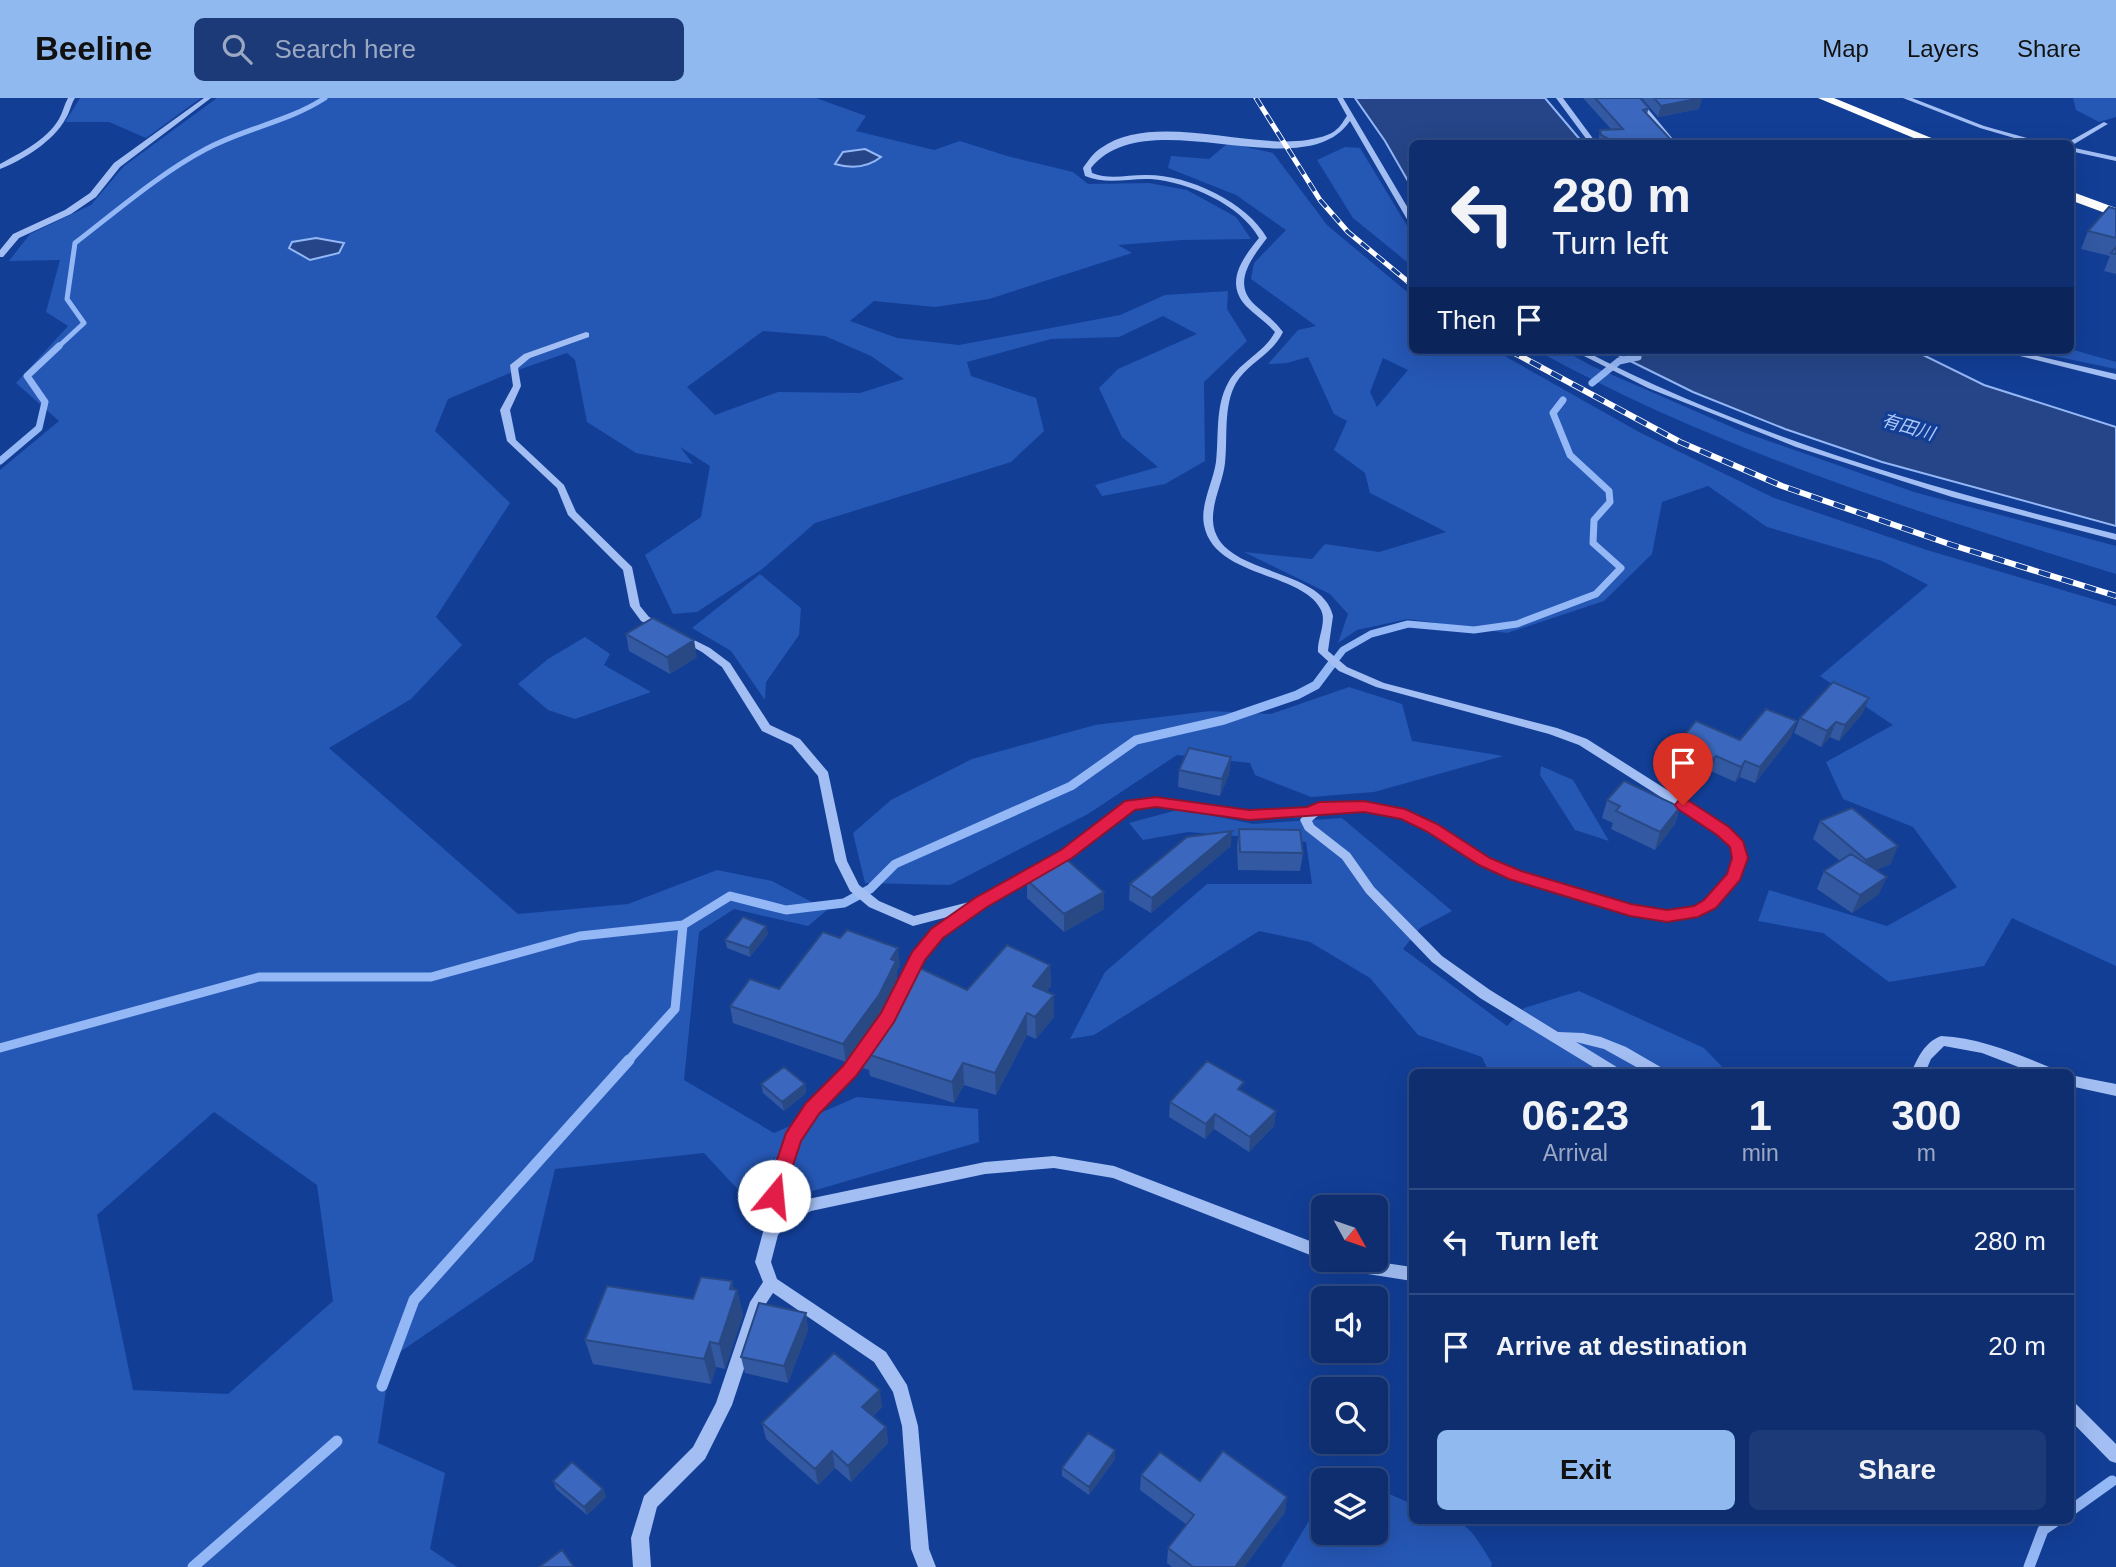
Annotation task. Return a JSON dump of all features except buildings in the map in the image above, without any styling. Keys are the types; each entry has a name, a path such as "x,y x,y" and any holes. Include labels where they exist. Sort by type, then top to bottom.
{"highway":[{"path":"1824,98 1927,140"},
{"path":"2074,197 2116,213"}],"street":[{"path":"0,167 33,148 64,117 66,105 72,98"},
{"path":"0,256 16,236 68,212 93,195 117,165 208,98"},
{"path":"1340,98 1409,216"},
{"path":"1559,98 1591,140"},
{"path":"1635,98 1671,140"},
{"path":"1906,98 1982,127 2030,140"},
{"path":"900,993 918,956 937,933 981,903 1067,854 1131,805 1156,802 1249,815 1310,813 1319,808 1364,806 1405,814 1431,827 1484,862 1515,875 1630,910 1667,916 1698,911 1710,904 1734,876 1740,858 1737,845 1723,831 1583,742 1553,731 1380,685 1343,669 1323,652 1321,640 1328,619 1326,608 1315,596 1235,558 1215,543 1208,523 1219,478 1225,429 1224,410 1229,388 1246,367 1275,344 1279,332 1272,322 1245,301 1238,284 1242,265 1263,239 1260,229 1249,219 1196,187 1173,179 1153,177 1094,177 1088,174 1087,168 1105,148 1121,141 1179,133 1296,144 1320,141 1348,123 1350,116"},
{"path":"2074,141 2104,124"},
{"path":"2074,150 2116,159"},
{"path":"586,335 527,356 513,368 517,386 505,410 512,441 561,487 572,513 628,569 635,606 645,619 706,650 726,665 766,728 796,742 824,775 841,861 854,888 874,904 913,921 981,903"},
{"path":"1583,354 1632,378 1759,431 1902,481 2116,537"},
{"path":"2017,354 2116,377"},
{"path":"1310,813 1306,820 1309,827 1346,856 1370,890 1437,959 1485,994 1608,1069"},
{"path":"782,1219 774,1196 793,1138 813,1108 849,1071 880,1028"},
{"path":"1553,1037 1573,1035 1602,1040 1652,1069"},
{"path":"1920,1069 1926,1056 1941,1041 1961,1041 1987,1048 2039,1069"},
{"path":"2074,1081 2116,1090"},
{"path":"927,1567 920,1549 909,1426 901,1390 880,1357 771,1283 763,1262 771,1232 782,1219 808,1205 985,1168 1054,1162 1114,1172 1311,1248"},
{"path":"1388,1270 1409,1274"},
{"path":"642,1567 640,1538 650,1502 699,1453 724,1405 758,1303 771,1283"},
{"path":"2074,1413 2116,1455"}],"shaded area":[{"path":"80,98 201,98 146,138 109,122 65,122"},
{"path":"217,98 816,98 866,116 856,131 934,150 960,141 1073,172 1088,184 1149,183 1187,190 1236,217 1251,239 1182,240 1118,245 1132,253 989,299 935,307 874,301 850,321 897,338 959,345 1120,315 1165,295 1228,291 1227,309 1247,341 1204,382 1205,461 1165,484 1102,496 1095,485 1158,467 1122,437 1099,388 1118,369 1197,334 1163,316 1119,337 1051,339 967,362 971,376 1036,398 1044,431 1011,462 815,523 761,570 697,612 673,614 645,555 701,517 710,466 680,447 693,464 636,453 587,422 575,360 567,353 448,399 435,431 510,503 436,617 462,645 411,699 329,748 518,914 628,904 717,870 772,881 827,910 808,926 734,909 699,932 684,1080 774,1133 857,1097 978,1109 979,1142 755,1208 704,1153 555,1169 533,1261 391,1358 378,1443 445,1473 430,1549 457,1567 0,1567 0,470 59,421 16,383 68,326 46,312 60,260 9,261 30,234 91,205 124,166","holes":["763,331 825,336 871,356 904,379 860,393 778,392 715,415 687,387","214,1112 317,1185 333,1301 228,1394 133,1390 97,1215"]},
{"path":"2073,98 2116,98 2116,117 2099,122 2076,110"},
{"path":"1228,143 1273,153 1327,225 1409,293 1409,354 1501,354 1639,432 1774,498 1927,550 2116,606 2116,966 2012,918 1984,966 1889,982 1823,933 1758,921 1769,890 1887,926 1957,887 1913,827 1843,799 1826,762 1893,725 1820,676 1928,585 1882,561 1767,527 1708,486 1662,502 1652,554 1604,601 1507,633 1408,619 1357,630 1338,643 1348,614 1330,594 1244,552 1312,559 1325,544 1379,552 1446,532 1370,493 1365,473 1334,450 1347,421 1334,414 1308,357 1287,363 1268,364 1298,330 1316,326 1251,279 1254,263 1286,230 1236,195 1168,168 1171,156 1209,159","holes":["1383,358 1408,370 1377,407 1370,392"]},
{"path":"1345,147 1360,148 1409,229 1409,264 1353,218 1317,160"},
{"path":"2074,350 2116,362 2116,369 2044,354 2074,354"},
{"path":"1544,354 1570,354 1743,432 1914,492 2116,546 2116,574 1820,477 1676,419"},
{"path":"760,574 801,608 799,635 766,682 765,700 731,651 692,628"},
{"path":"585,637 610,654 604,665 651,692 575,719 548,710 518,684 548,659"},
{"path":"1349,687 1402,704 1412,741 1503,756 1374,792 1311,797 1255,775 1250,763 1177,755 1088,814 950,885 865,883 853,833 891,800 972,759 1095,725 1210,711 1271,714"},
{"path":"1541,766 1573,780 1609,841 1575,830 1540,775"},
{"path":"1181,809 1253,824 1342,818 1452,911 1420,928 1403,949 1507,1026 1524,1008 1579,991 1704,1048 1724,1069 1487,1069 1482,1057 1418,1035 1370,978 1310,942 1259,931 1094,1035 1070,1039 1105,972 1207,884 1312,884 1306,842 1188,832 1143,840 1129,823"},
{"path":"1388,1493 1409,1503 1409,1524 1462,1524 1475,1537 1492,1563 1491,1567 1281,1567 1311,1518 1311,1545 1388,1545"}],"water":[{"path":"1355,98 1545,98 1580,140 1409,140 1409,183 1385,141"},
{"path":"865,149 881,157 859,166 835,164 843,152"},
{"path":"316,238 344,243 339,253 310,260 289,248 292,242"},
{"name":"有田川","path":"1616,354 1921,354 1984,385 2116,427 2116,526 1882,462 1785,429 1693,392"}],"waterway":[{"path":"57,348 84,323 67,299 75,243 139,193 206,149 296,113 325,98"},
{"path":"0,461 39,428 45,402 27,376 59,346"},
{"path":"1592,383 1619,361 1638,357"},
{"path":"1333,663 1343,650 1371,634 1408,624 1474,630 1517,624 1596,594 1621,568 1593,543 1594,520 1610,502 1609,491 1570,455 1553,413 1563,400"},
{"path":"683,925 730,896 786,910 844,903 870,889 895,864 1071,786 1136,740 1224,720 1297,695 1316,685 1334,661"},
{"path":"0,1048 259,977 431,977 580,936 683,925"},
{"path":"627,1062 675,1009 683,925"},
{"path":"382,1386 414,1300 629,1060"},
{"path":"193,1567 337,1441"},
{"path":"2074,1508 2112,1481"},
{"path":"2029,1567 2043,1530 2052,1524"}],"railway":[{"path":"1256,98 1320,200 1348,232 1409,283"},
{"path":"1516,354 1680,442 1782,486 1952,545 2116,596"}],"route":[{"path":"774,1196 793,1138 813,1108 849,1071 862,1053 887,1017 918,956 937,933 981,903 1067,854 1131,805 1156,802 1249,815 1310,813 1319,808 1364,806 1405,814 1431,827 1484,862 1515,875 1630,910 1667,916 1698,911 1710,904 1734,876 1740,858 1737,845 1723,831 1683,805"}]}
